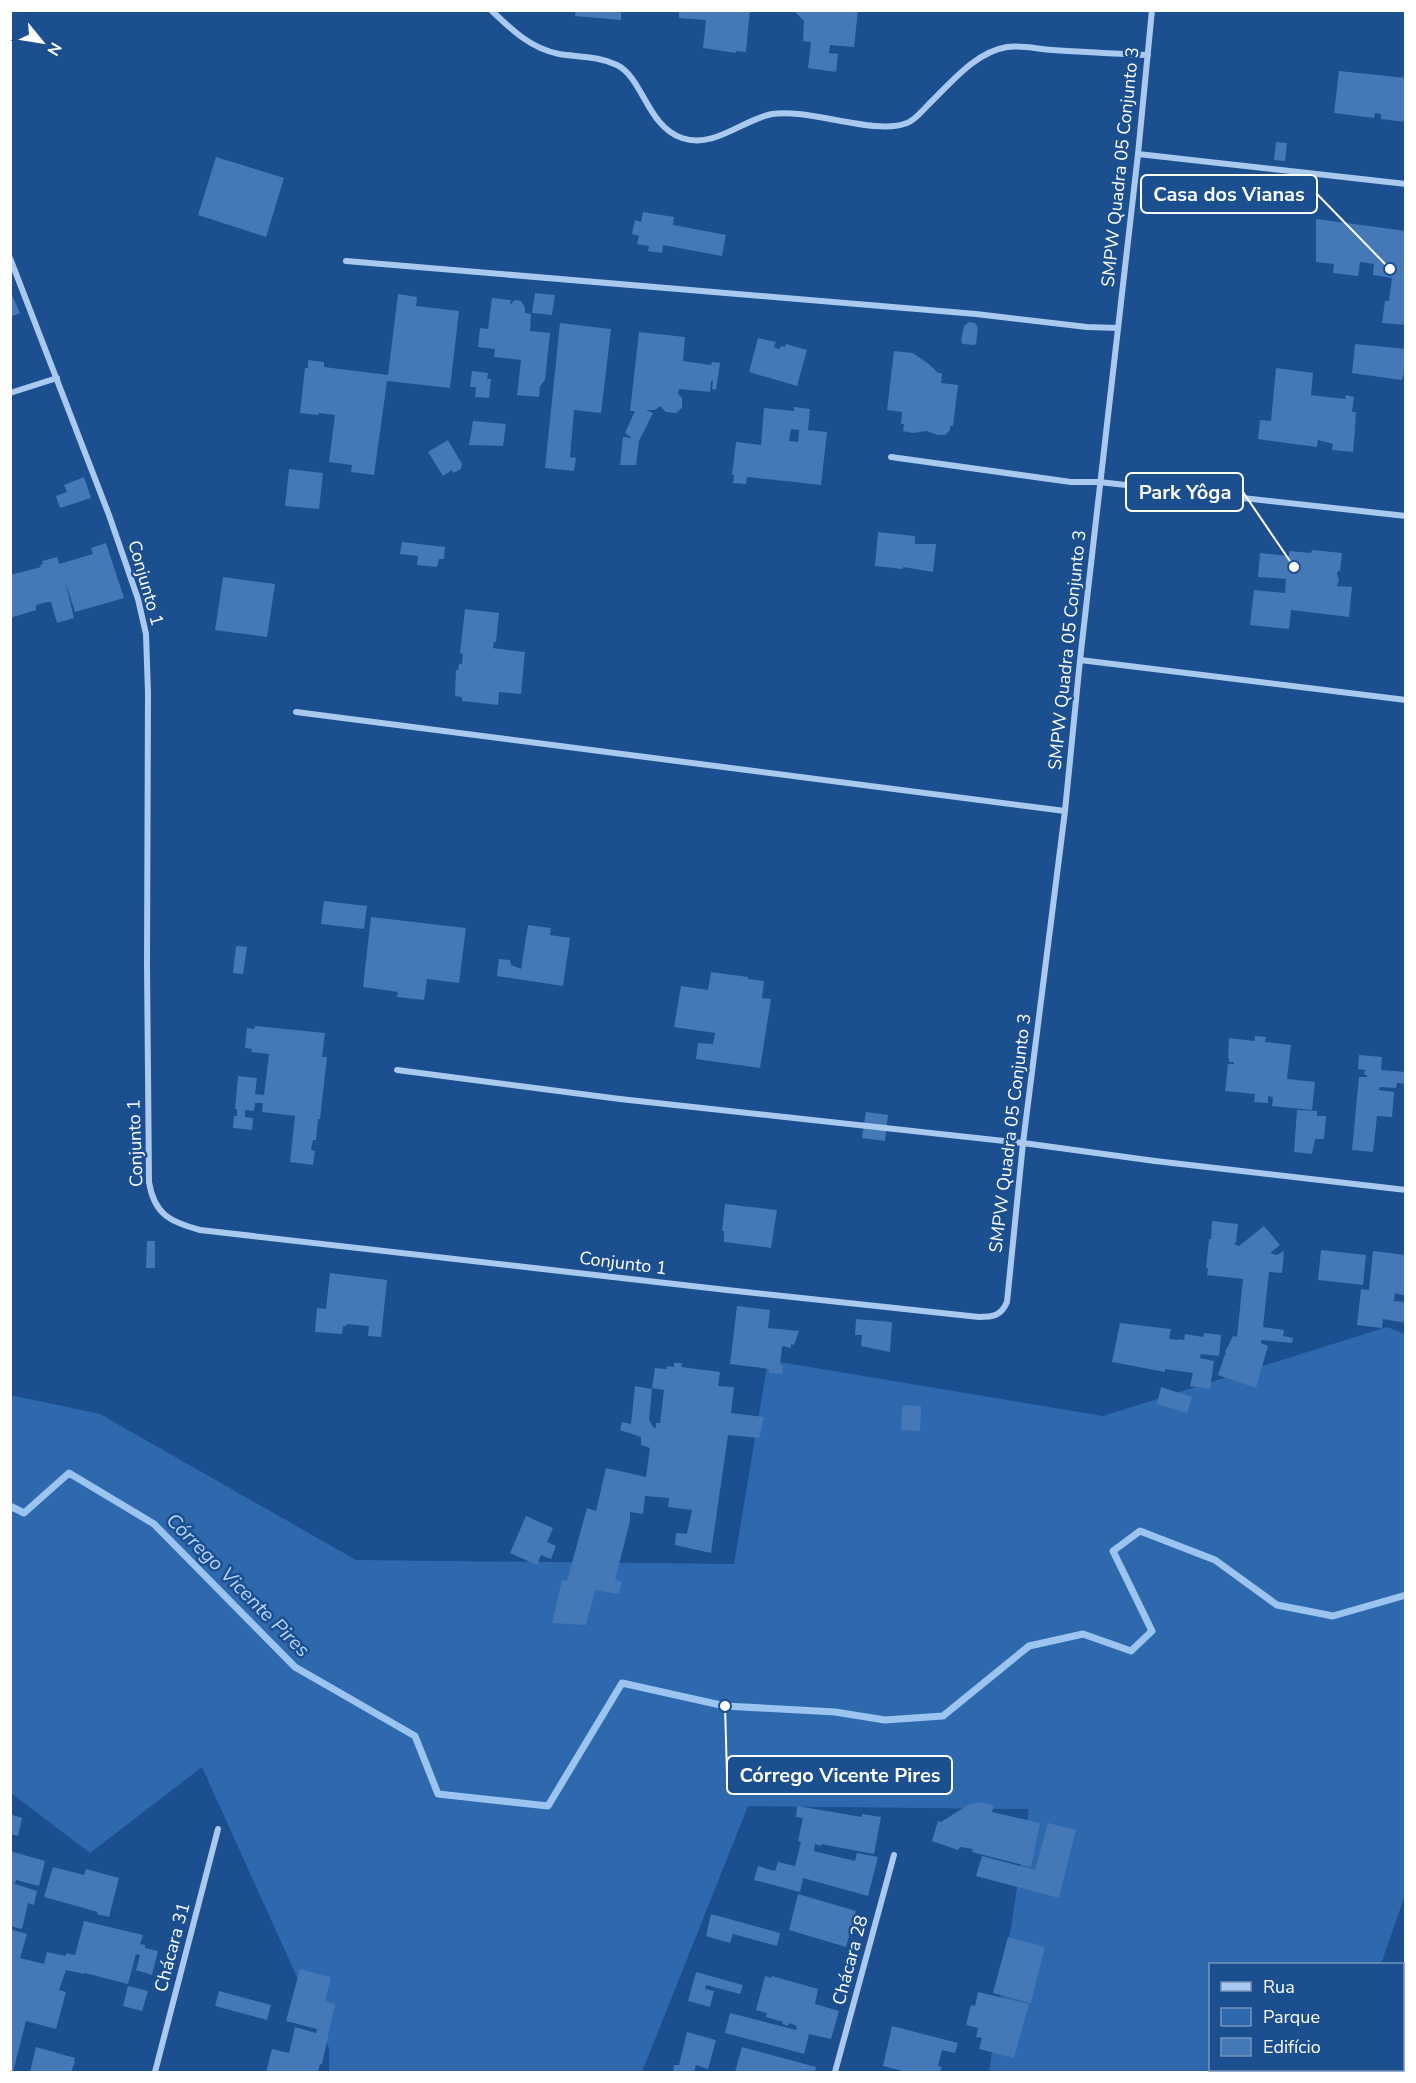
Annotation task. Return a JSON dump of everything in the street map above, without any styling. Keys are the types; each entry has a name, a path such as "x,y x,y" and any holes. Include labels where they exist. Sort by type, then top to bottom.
{"street":[{"path":"491,10 517,35 545,50 607,60 623,69 656,117 668,130 680,137 699,141 772,114 801,115 888,127 908,123 966,69 991,51 1009,47 1148,55"},
{"name":"SMPW Quadra 05 Conjunto 3","path":"1007,1292 1023,1143 1065,811 1152,10"},
{"path":"1138,154 1406,184"},
{"name":"Conjunto 1","path":"10,258 132,580 146,634 149,1182 152,1198 164,1215 200,1230 979,1317 995,1317 1000,1314 1007,1302 1007,1292"},
{"path":"346,261 1118,328"},
{"path":"10,393 57,378"},
{"path":"891,457 1071,482 1099,483 1406,516"},
{"path":"1080,660 1406,700"},
{"path":"296,711 1065,811"},
{"path":"397,1070 620,1099 1023,1143 1406,1190"},
{"name":"Chácara 31","path":"155,2073 218,1829"},
{"name":"Chácara 28","path":"835,2073 894,1855"}],"green space":[{"path":"1387,1327 1405,1334 1405,1895 1381,1963 1209,1963 1209,2071 1344,2072 989,2072 1029,1809 748,1806 642,2072 329,2072 329,2048 202,1767 90,1853 11,1793 10,1395 100,1414 356,1560 734,1564 768,1360 1103,1416"}],"building":[{"path":"576,10 621,10 621,20 575,16"},
{"path":"679,10 750,10 746,52 736,51 736,53 703,48 706,20 679,18"},
{"path":"793,10 858,10 854,47 830,45 829,53 838,54 836,72 808,68 811,42 803,41 804,21"},
{"path":"1339,71 1406,78 1406,122 1381,119 1381,114 1375,113 1374,118 1334,113"},
{"path":"1276,142 1287,143 1285,161 1274,160"},
{"path":"216,157 284,178 266,237 198,215"},
{"path":"643,212 674,217 673,225 726,235 722,256 663,245 662,253 648,251 649,246 637,244 639,236 632,234 635,220 641,222"},
{"path":"1316,219 1406,231 1406,325 1382,323 1385,301 1389,301 1392,278 1373,275 1374,264 1360,262 1358,276 1333,273 1334,264 1316,262"},
{"path":"10,290 20,313 10,317"},
{"path":"535,293 555,295 552,315 532,313"},
{"path":"398,294 417,297 416,306 459,311 450,388 387,381 374,475 351,472 352,465 329,462 335,415 300,413 305,368 308,368 308,360 324,362 324,367 388,375"},
{"path":"492,298 511,300 510,305 515,300 521,301 525,307 525,313 531,314 530,331 550,333 545,380 540,386 539,397 517,395 521,360 494,357 495,349 478,347 480,328 488,329"},
{"path":"969,322 975,323 978,328 974,345 963,344 961,341 964,326"},
{"path":"560,323 611,329 601,413 574,410 570,457 576,458 574,471 545,468"},
{"path":"639,332 685,337 683,361 711,365 712,362 720,363 716,390 712,389 713,381 711,381 710,392 679,389 682,408 676,413 666,412 660,406 655,410 646,410 653,413 639,441 636,465 620,465 623,437 632,438 625,433 635,411 630,411"},
{"path":"758,338 776,342 774,347 780,349 786,344 807,350 797,386 749,372"},
{"path":"1355,344 1406,349 1403,378 1401,380 1352,373"},
{"path":"894,351 913,353 938,373 942,373 941,383 958,385 953,426 950,426 950,430 945,435 927,431 912,433 903,431 902,412 887,410"},
{"path":"1276,368 1313,373 1311,395 1345,399 1346,395 1354,397 1352,412 1356,412 1353,452 1332,450 1333,444 1318,440 1317,447 1258,439 1260,420 1271,421"},
{"path":"472,371 488,373 487,379 491,379 489,398 475,397 476,387 470,387"},
{"path":"794,407 810,409 808,430 827,432 821,485 747,477 746,484 733,483 736,442 761,445 764,408 794,411","holes":["791,429 799,430 798,442 789,441"]},
{"path":"473,421 506,424 503,446 469,445"},
{"path":"448,440 462,464 461,469 453,473 452,470 443,476 428,452"},
{"path":"289,469 323,473 319,509 285,506"},
{"path":"84,477 91,498 60,508 56,496 67,492 64,485"},
{"path":"878,532 915,536 915,544 936,544 933,572 903,567 903,569 875,566"},
{"path":"402,542 445,547 444,559 439,559 437,567 417,565 418,556 400,554"},
{"path":"106,543 124,598 75,612 65,581 74,618 57,623 51,602 47,602 36,605 36,610 10,618 10,575 41,567 42,561 57,557 59,564 93,554 91,548"},
{"path":"1312,550 1342,553 1337,586 1352,587 1349,617 1291,610 1289,629 1250,625 1254,590 1285,593 1286,579 1258,577 1260,553 1289,556 1289,551 1311,553"},
{"path":"223,577 275,584 267,637 215,630"},
{"path":"465,609 499,613 496,642 493,648 525,652 521,694 499,692 498,705 462,701 462,697 455,696 456,670 459,664 462,664 463,654 460,653"},
{"path":"324,901 367,906 364,929 321,924"},
{"path":"371,917 466,928 459,983 427,979 424,1000 397,997 398,992 363,987"},
{"path":"528,925 551,928 550,935 570,938 563,986 497,976 499,959 510,960 511,965 521,969"},
{"path":"236,946 247,947 243,974 233,973"},
{"path":"711,972 764,981 762,998 771,999 760,1068 696,1059 698,1043 713,1044 715,1033 674,1027 681,986 708,990"},
{"path":"255,1026 325,1033 322,1057 327,1057 320,1119 318,1119 316,1140 313,1140 311,1150 315,1151 313,1165 290,1162 295,1116 262,1112 263,1103 255,1103 254,1111 245,1110 245,1117 253,1118 252,1130 233,1128 234,1116 237,1116 237,1109 235,1109 238,1076 257,1078 255,1094 264,1095 269,1054 251,1052 252,1049 245,1048 247,1028 254,1029"},
{"path":"1255,1036 1266,1037 1265,1042 1291,1045 1287,1079 1315,1082 1312,1110 1272,1106 1273,1097 1268,1096 1268,1103 1254,1102 1255,1094 1225,1091 1228,1064 1234,1064 1234,1062 1229,1062 1228,1058 1229,1038 1255,1041"},
{"path":"1359,1055 1382,1057 1381,1070 1406,1072 1406,1084 1397,1083 1396,1088 1380,1087 1379,1090 1394,1092 1392,1117 1377,1116 1373,1152 1352,1150 1359,1077 1367,1077 1364,1075 1365,1070 1358,1069"},
{"path":"1297,1110 1317,1111 1317,1116 1326,1116 1324,1139 1315,1139 1312,1154 1294,1152"},
{"path":"866,1112 888,1115 885,1141 862,1138"},
{"path":"725,1204 777,1210 771,1248 724,1242 724,1231 722,1231"},
{"path":"1212,1221 1238,1224 1234,1244 1239,1246 1264,1226 1280,1245 1270,1253 1277,1255 1284,1251 1282,1273 1269,1272 1263,1327 1284,1330 1283,1336 1293,1338 1292,1343 1261,1340 1261,1343 1268,1346 1256,1388 1218,1375 1233,1336 1237,1337 1243,1279 1207,1275"},
{"path":"147,1241 155,1241 155,1268 146,1268"},
{"path":"1321,1250 1366,1255 1363,1285 1318,1280"},
{"path":"1373,1251 1406,1255 1406,1296 1395,1293 1394,1301 1406,1302 1406,1323 1383,1319 1382,1328 1357,1325 1361,1289 1369,1290"},
{"path":"330,1273 387,1280 381,1337 368,1336 369,1326 347,1324 343,1326 342,1334 315,1332 317,1308 326,1309"},
{"path":"737,1306 770,1310 768,1328 799,1331 791,1348 782,1346 780,1365 783,1366 782,1374 769,1373 769,1369 730,1364"},
{"path":"856,1319 892,1322 890,1352 861,1346 862,1335 855,1335"},
{"path":"1120,1323 1171,1329 1169,1339 1184,1340 1185,1334 1203,1337 1204,1333 1221,1335 1219,1356 1201,1354 1200,1358 1214,1361 1210,1389 1190,1386 1193,1373 1165,1369 1165,1372 1112,1362"},
{"path":"674,1363 682,1363 681,1367 720,1372 718,1386 734,1387 731,1413 764,1417 759,1438 728,1435 711,1553 675,1545 676,1533 687,1534 692,1510 668,1507 669,1498 645,1496 643,1514 630,1512 630,1521 615,1580 622,1582 619,1594 595,1590 586,1625 552,1623 562,1580 567,1581 587,1508 596,1511 606,1468 646,1477 650,1448 641,1445 641,1437 620,1430 622,1422 631,1424 635,1386 652,1389 649,1420 656,1428 656,1423 660,1423 664,1390 652,1388 655,1368 667,1369 667,1366 674,1367"},
{"path":"1161,1387 1192,1397 1187,1413 1157,1404"},
{"path":"902,1405 921,1406 920,1431 901,1430"},
{"path":"526,1516 553,1528 547,1542 556,1546 551,1559 541,1555 537,1565 510,1553"},
{"path":"982,1802 994,1806 992,1812 1040,1823 1031,1867 972,1852 973,1849 960,1847 958,1850 932,1841 938,1821 941,1822 968,1805"},
{"path":"797,1806 862,1817 862,1814 881,1817 874,1854 815,1844 814,1851 855,1861 857,1853 878,1857 868,1896 803,1878 800,1892 754,1880 758,1866 775,1871 778,1862 795,1866 801,1842 798,1841 803,1818 796,1817"},
{"path":"10,1814 22,1818 18,1836 10,1834"},
{"path":"1048,1823 1076,1830 1059,1898 976,1876 982,1856 1035,1870"},
{"path":"10,1851 45,1861 39,1886 16,1880 15,1884 37,1891 34,1905 28,1903 22,1929 10,1926"},
{"path":"53,1867 84,1875 86,1869 119,1878 109,1917 44,1897"},
{"path":"798,1894 856,1911 846,1947 789,1930"},
{"path":"711,1914 780,1933 777,1946 733,1934 730,1943 706,1936"},
{"path":"84,1921 143,1935 140,1944 145,1945 145,1948 158,1951 152,1975 136,1970 140,1955 136,1954 128,1984 66,1970 59,1990 66,1992 56,2029 26,2021 13,2072 10,2072 10,1929 27,1934 20,1958 44,1964 47,1952 65,1956 67,1953 75,1955"},
{"path":"1008,1937 1045,1947 1031,2003 993,1993"},
{"path":"300,1969 331,1977 325,2001 335,2004 322,2064 318,2072 266,2072 272,2049 289,2053 295,2027 316,2033 317,2029 286,2021"},
{"path":"696,1972 743,1985 740,1994 706,1985 705,1989 714,1991 710,2007 688,2001"},
{"path":"765,1976 818,1989 815,2004 839,2011 831,2039 809,2034 804,2054 725,2033 730,2013 796,2030 797,2026 789,2023 788,2026 782,2024 783,2022 766,2017 767,2013 756,2010"},
{"path":"128,1986 148,1991 142,2011 123,2006"},
{"path":"219,1991 271,2005 267,2020 215,2006"},
{"path":"978,1992 1029,2004 1014,2058 979,2049 982,2038 976,2037 978,2028 966,2025 971,2005 975,2006"},
{"path":"892,2026 958,2043 955,2053 942,2050 938,2066 942,2067 940,2072 907,2072 883,2066"},
{"path":"687,2032 716,2040 708,2069 696,2065 694,2072 673,2072 674,2065 679,2065"},
{"path":"36,2047 75,2058 71,2072 30,2072"},
{"path":"742,2047 816,2067 815,2072 735,2072"}],"waterway":[{"name":"Córrego Vicente Pires","path":"10,1506 24,1513 69,1473 154,1524 295,1667 415,1736 438,1794 548,1806 622,1683 725,1706 835,1712 885,1720 943,1716 1029,1646 1083,1634 1131,1651 1152,1631 1113,1551 1140,1531 1215,1560 1277,1605 1333,1616 1406,1595"}],"place":[{"name":"Casa dos Vianas","path":"1390,269"},
{"name":"Park Yôga","path":"1294,567"},
{"name":"Córrego Vicente Pires","path":"725,1706"}]}
